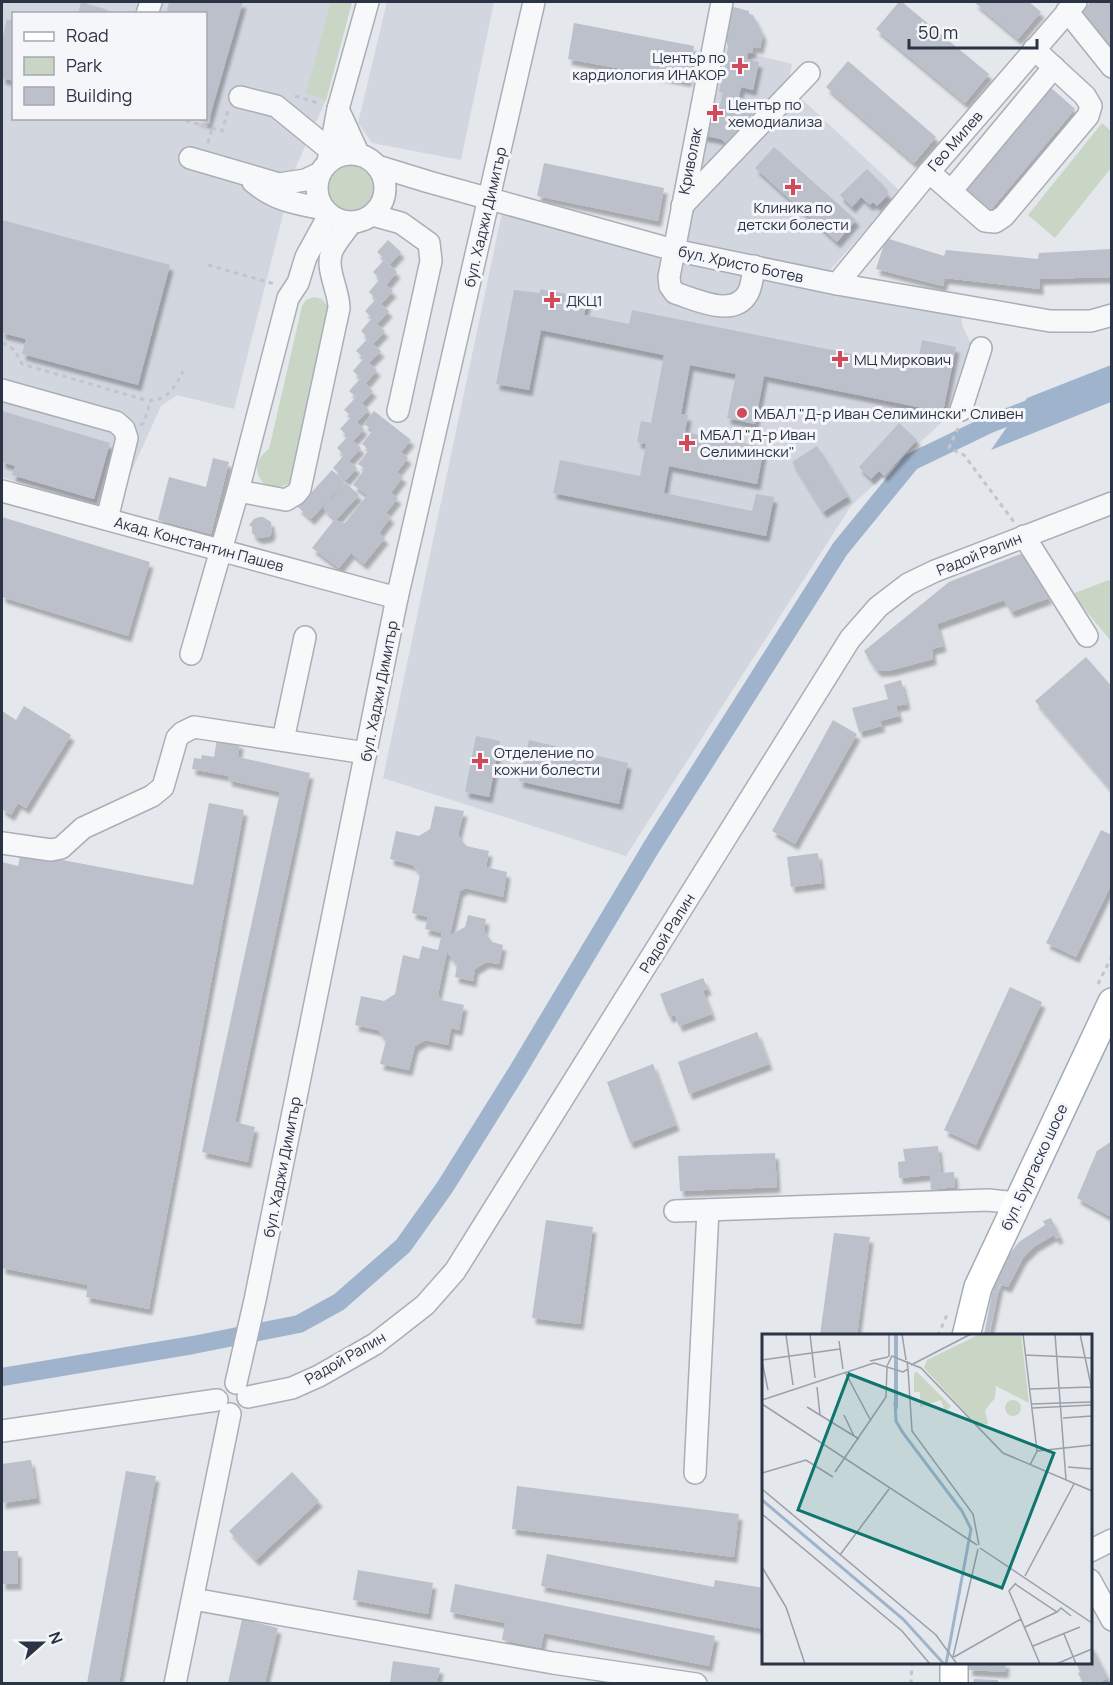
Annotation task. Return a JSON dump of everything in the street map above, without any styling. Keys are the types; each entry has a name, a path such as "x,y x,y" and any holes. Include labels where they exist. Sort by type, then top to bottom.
{"main road":[{"name":"бул. Бургаско шосе","path":"966,1334 978,1287 1112,1002"},
{"path":"954,1664 954,1683"}],"street":[{"path":"287,284 306,256 326,212 317,191 326,162 332,107 368,2"},
{"name":"бул. Хаджи Димитър","path":"241,1382 255,1300 397,598 534,2"},
{"name":"Криволак","path":"722,2 682,206 669,277 670,286 675,293 726,306 739,302 749,292 754,266"},
{"path":"1072,6 1112,67"},
{"name":"Гео Милев","path":"837,284 929,172 1072,6"},
{"path":"929,172 985,221 995,222 1004,216 1088,116 1091,106 1085,96 1034,49"},
{"path":"951,191 1054,67"},
{"path":"682,206 809,73"},
{"path":"240,97 276,105 326,162"},
{"path":"332,107 359,155"},
{"path":"198,153 240,173 276,198 326,212 343,222 359,222 372,215 384,197 385,181 377,166 366,157 359,155 348,154 337,157 326,162 305,180 279,184 240,173"},
{"name":"бул. Христо Ботев","path":"377,166 674,250 837,284 1050,321 1091,321 1112,315"},
{"path":"384,197 429,182"},
{"path":"372,215 401,223 429,243 431,261 398,411"},
{"path":"238,492 280,500 291,498 300,489 339,308 330,264 331,253 351,223"},
{"path":"287,284 318,278 326,281 337,292"},
{"path":"192,654 292,290 287,284"},
{"path":"959,419 962,400 981,348"},
{"path":"2,390 116,422 124,429 126,442 107,519"},
{"name":"Акад. Константин Пашев","path":"2,491 397,598"},
{"name":"Радой Ралин","path":"241,1382 292,1388 319,1376 375,1344 424,1305 455,1271 850,639 878,607 908,584 1024,536 1112,503"},
{"path":"1024,536 1087,636"},
{"path":"283,740 305,637"},
{"path":"2,843 51,850 61,848 83,828 152,796 163,787 177,738 188,729 201,727 366,753"},
{"path":"675,1211 988,1200 1017,1203"},
{"path":"695,1473 708,1210"},
{"path":"2,1431 224,1407 238,1413 245,1409 241,1382"},
{"path":"175,1683 193,1599 224,1407"},
{"path":"1092,1550 1112,1540"},
{"path":"1092,1584 1112,1620"},
{"path":"193,1599 553,1663 696,1683"}],"path":[{"path":"288,94 332,107"},
{"path":"184,120 222,131 231,101 240,97"},
{"path":"198,153 212,128"},
{"path":"208,266 287,284"},
{"path":"2,343 10,345 22,364 151,401 167,396 183,371"},
{"path":"144,423 151,401"},
{"path":"959,419 949,448 964,455 1024,536"},
{"path":"911,1683 912,1664"}],"shaded area":[{"path":"2,2 141,2 137,12 12,12 12,120 207,120 207,12 140,12 143,2 352,2 326,100 294,171 234,409 177,395 161,406 113,512 2,477"},
{"path":"387,2 494,2 461,160 372,143 358,123"},
{"name":"МБАЛ \"Д-р Иван Селимински\"","path":"713,44 792,64 788,86 900,191 831,269 837,284 961,306 962,325 972,346 955,410 851,506 626,856 383,778 504,203 674,250"}],"green space":[{"path":"331,2 352,2 326,100 306,93"},
{"path":"1102,123 1111,131 1111,168 1055,238 1028,215"},
{"path":"351,159 362,161 375,172 380,188 378,199 367,212 351,217 340,215 327,204 322,188 324,177 335,164"},
{"path":"314,297 322,299 329,308 294,480 284,486 274,487 261,480 258,465 261,457 269,449 302,306 306,300"},
{"path":"1109,580 1112,584 1111,641 1072,594"}],"water":[{"path":"1111,365 1111,402 991,450 1027,398"}],"building":[{"path":"81,2 108,10 108,12 78,12"},
{"path":"169,2 243,2 208,123 198,120 207,120 207,12 166,12"},
{"path":"899,2 902,2 989,74 965,103 876,29"},
{"path":"974,2 1029,2 1041,12 1018,39"},
{"path":"1091,2 1108,2 1112,5 1112,51 1080,12"},
{"path":"730,6 749,11 763,35 760,48 753,47 752,53 748,52 747,59 759,62 753,90 741,87 739,97 744,97 743,105 756,118 730,147 721,139 700,135 706,102 720,105 723,93 719,92 728,48 725,34"},
{"path":"7,19 12,20 12,80 2,78 2,40"},
{"path":"574,23 694,46 688,81 568,59"},
{"path":"848,61 936,137 914,163 826,87"},
{"path":"1049,86 1075,109 989,212 962,189"},
{"path":"774,147 856,220 837,242 755,168"},
{"path":"544,163 664,188 658,221 537,196"},
{"path":"867,169 889,194 877,206 873,202 870,205 861,197 852,207 840,195"},
{"path":"2,220 170,265 138,385 22,354 26,339 2,333"},
{"path":"886,238 944,256 946,250 1038,259 1039,253 1112,249 1112,277 1040,279 1040,289 945,278 943,286 876,269"},
{"path":"388,240 401,252 390,264 377,252"},
{"path":"384,260 397,272 386,285 393,291 381,304 389,311 377,324 385,331 373,344 381,351 369,363 377,370 366,383 353,371 364,358 356,351 368,338 361,331 372,318 365,311 376,299 369,292 380,279 373,272"},
{"name":"МБАЛ \"Д-р Иван Селимински\" Сливен","path":"540,289 588,298 584,315 629,324 632,310 917,367 922,340 956,347 943,412 764,376 755,424 727,418 736,374 690,365 681,414 688,415 685,432 764,447 757,484 669,466 664,493 752,511 756,494 774,497 766,536 553,493 560,460 640,476 646,444 637,442 641,421 651,423 664,355 541,330 529,390 496,384 514,290 540,293"},
{"path":"360,379 373,391 362,403 369,410 357,422 364,429 353,441 361,448 349,461 357,468 346,480 333,468 344,455 337,448 348,436 340,429 352,416 344,410 356,397 349,391"},
{"path":"2,411 110,443 94,499 12,475 15,466 2,462"},
{"path":"374,411 411,440 401,452 408,458 397,472 403,477 391,493 398,498 386,513 391,517 379,533 385,538 364,564 351,553 339,568 312,548 334,520 345,523 367,495 353,485 365,469 358,464 369,450 362,444 373,430 364,424"},
{"path":"899,423 917,440 884,476 879,471 871,479 859,467"},
{"path":"817,446 848,496 823,512 792,462"},
{"path":"213,458 229,462 211,534 158,520 169,477 206,487"},
{"path":"332,470 345,482 311,519 298,507"},
{"path":"346,483 359,495 336,520 323,508"},
{"path":"2,517 150,562 128,636 2,597"},
{"path":"259,517 271,522 270,536 261,538 252,533 252,527 249,525"},
{"path":"1023,553 1049,598 1011,612 1004,600 937,624 943,646 932,649 933,659 892,670 878,671 872,664 864,651 949,582"},
{"path":"1086,657 1112,687 1112,791 1035,701"},
{"path":"901,680 907,704 896,706 899,716 880,721 882,726 859,732 852,708 888,699 884,685"},
{"path":"24,706 71,735 26,808 18,803 11,815 2,809 2,711 16,720"},
{"path":"833,720 857,734 795,844 772,831"},
{"path":"476,736 500,741 489,797 465,792"},
{"path":"217,739 240,743 238,757 310,773 235,1122 255,1127 248,1162 202,1152 280,792 228,780 229,776 192,769 194,758 201,759 202,755 214,757"},
{"path":"529,740 628,763 619,804 519,781"},
{"path":"209,803 244,810 149,1309 86,1297 88,1285 2,1268 2,862 18,866 21,852 193,885"},
{"path":"435,806 464,811 458,835 466,846 489,851 486,867 507,872 503,897 465,888 460,891 450,935 465,927 468,915 486,919 484,931 492,942 503,945 499,964 486,962 475,969 473,981 455,977 457,965 447,952 438,995 441,1000 464,1005 459,1030 451,1028 448,1045 425,1040 415,1046 409,1070 380,1064 386,1041 378,1030 355,1025 361,996 384,1001 395,994 403,955 419,959 422,946 438,950 442,933 425,929 428,917 412,913 420,875 413,865 390,859 396,831 419,836 430,829"},
{"path":"1101,830 1112,835 1112,883 1076,957 1046,943"},
{"path":"818,853 822,883 791,887 787,857"},
{"path":"703,978 708,989 703,991 712,1014 679,1026 675,1015 669,1017 660,994"},
{"path":"1010,987 1042,1002 976,1145 944,1130"},
{"path":"757,1032 769,1064 689,1094 678,1062"},
{"path":"653,1064 676,1125 630,1143 607,1082"},
{"path":"1112,1141 1112,1211 1109,1216 1077,1198 1097,1151"},
{"path":"938,1146 941,1173 954,1172 955,1187 931,1190 930,1175 899,1178 898,1162 905,1161 903,1149"},
{"path":"775,1153 777,1187 680,1191 678,1156"},
{"path":"1051,1218 1060,1237 1056,1239 1054,1235 1035,1246 1023,1258 1008,1287 1000,1284 989,1334 984,1334 993,1288 1008,1256 1019,1242 1045,1225 1043,1221"},
{"path":"546,1220 593,1227 580,1324 532,1318"},
{"path":"834,1233 870,1237 857,1334 820,1334"},
{"path":"31,1460 37,1498 2,1503 2,1464"},
{"path":"126,1471 156,1476 119,1683 87,1683"},
{"path":"292,1472 319,1501 256,1560 229,1531"},
{"path":"517,1486 739,1514 734,1557 512,1529"},
{"path":"2,1551 18,1551 18,1584 2,1584"},
{"path":"547,1554 714,1587 715,1580 762,1588 762,1629 541,1586"},
{"path":"358,1570 433,1583 428,1614 353,1600"},
{"path":"455,1584 715,1636 709,1666 544,1633 541,1648 502,1640 505,1623 450,1612"},
{"path":"242,1619 278,1628 265,1683 228,1683"},
{"path":"1092,1647 1108,1678 1098,1683 1083,1683 1078,1673 1080,1672 1077,1664 1092,1664"},
{"path":"393,1661 440,1668 437,1683 390,1683"},
{"path":"969,1664 1006,1664 1005,1672 969,1670"},
{"path":"974,1679 998,1680 998,1683 973,1683"}],"waterway":[{"path":"2,1377 193,1345 299,1324 339,1302 403,1246 445,1187 652,846 840,549 911,462 992,423 1037,406"}],"place":[{"name":"Център по кардиология ИНАКОР","path":"740,66"},
{"name":"Център по хемодиализа","path":"715,113"},
{"name":"Клиника по детски болести","path":"793,187"},
{"name":"ДКЦ1","path":"552,300"},
{"name":"МЦ Миркович","path":"840,359"},
{"name":"МБАЛ \"Д-р Иван Селимински\" Сливен","path":"742,413"},
{"name":"МБАЛ \"Д-р Иван Селимински\"","path":"687,443"},
{"name":"Отделение по кожни болести","path":"480,761"}]}
